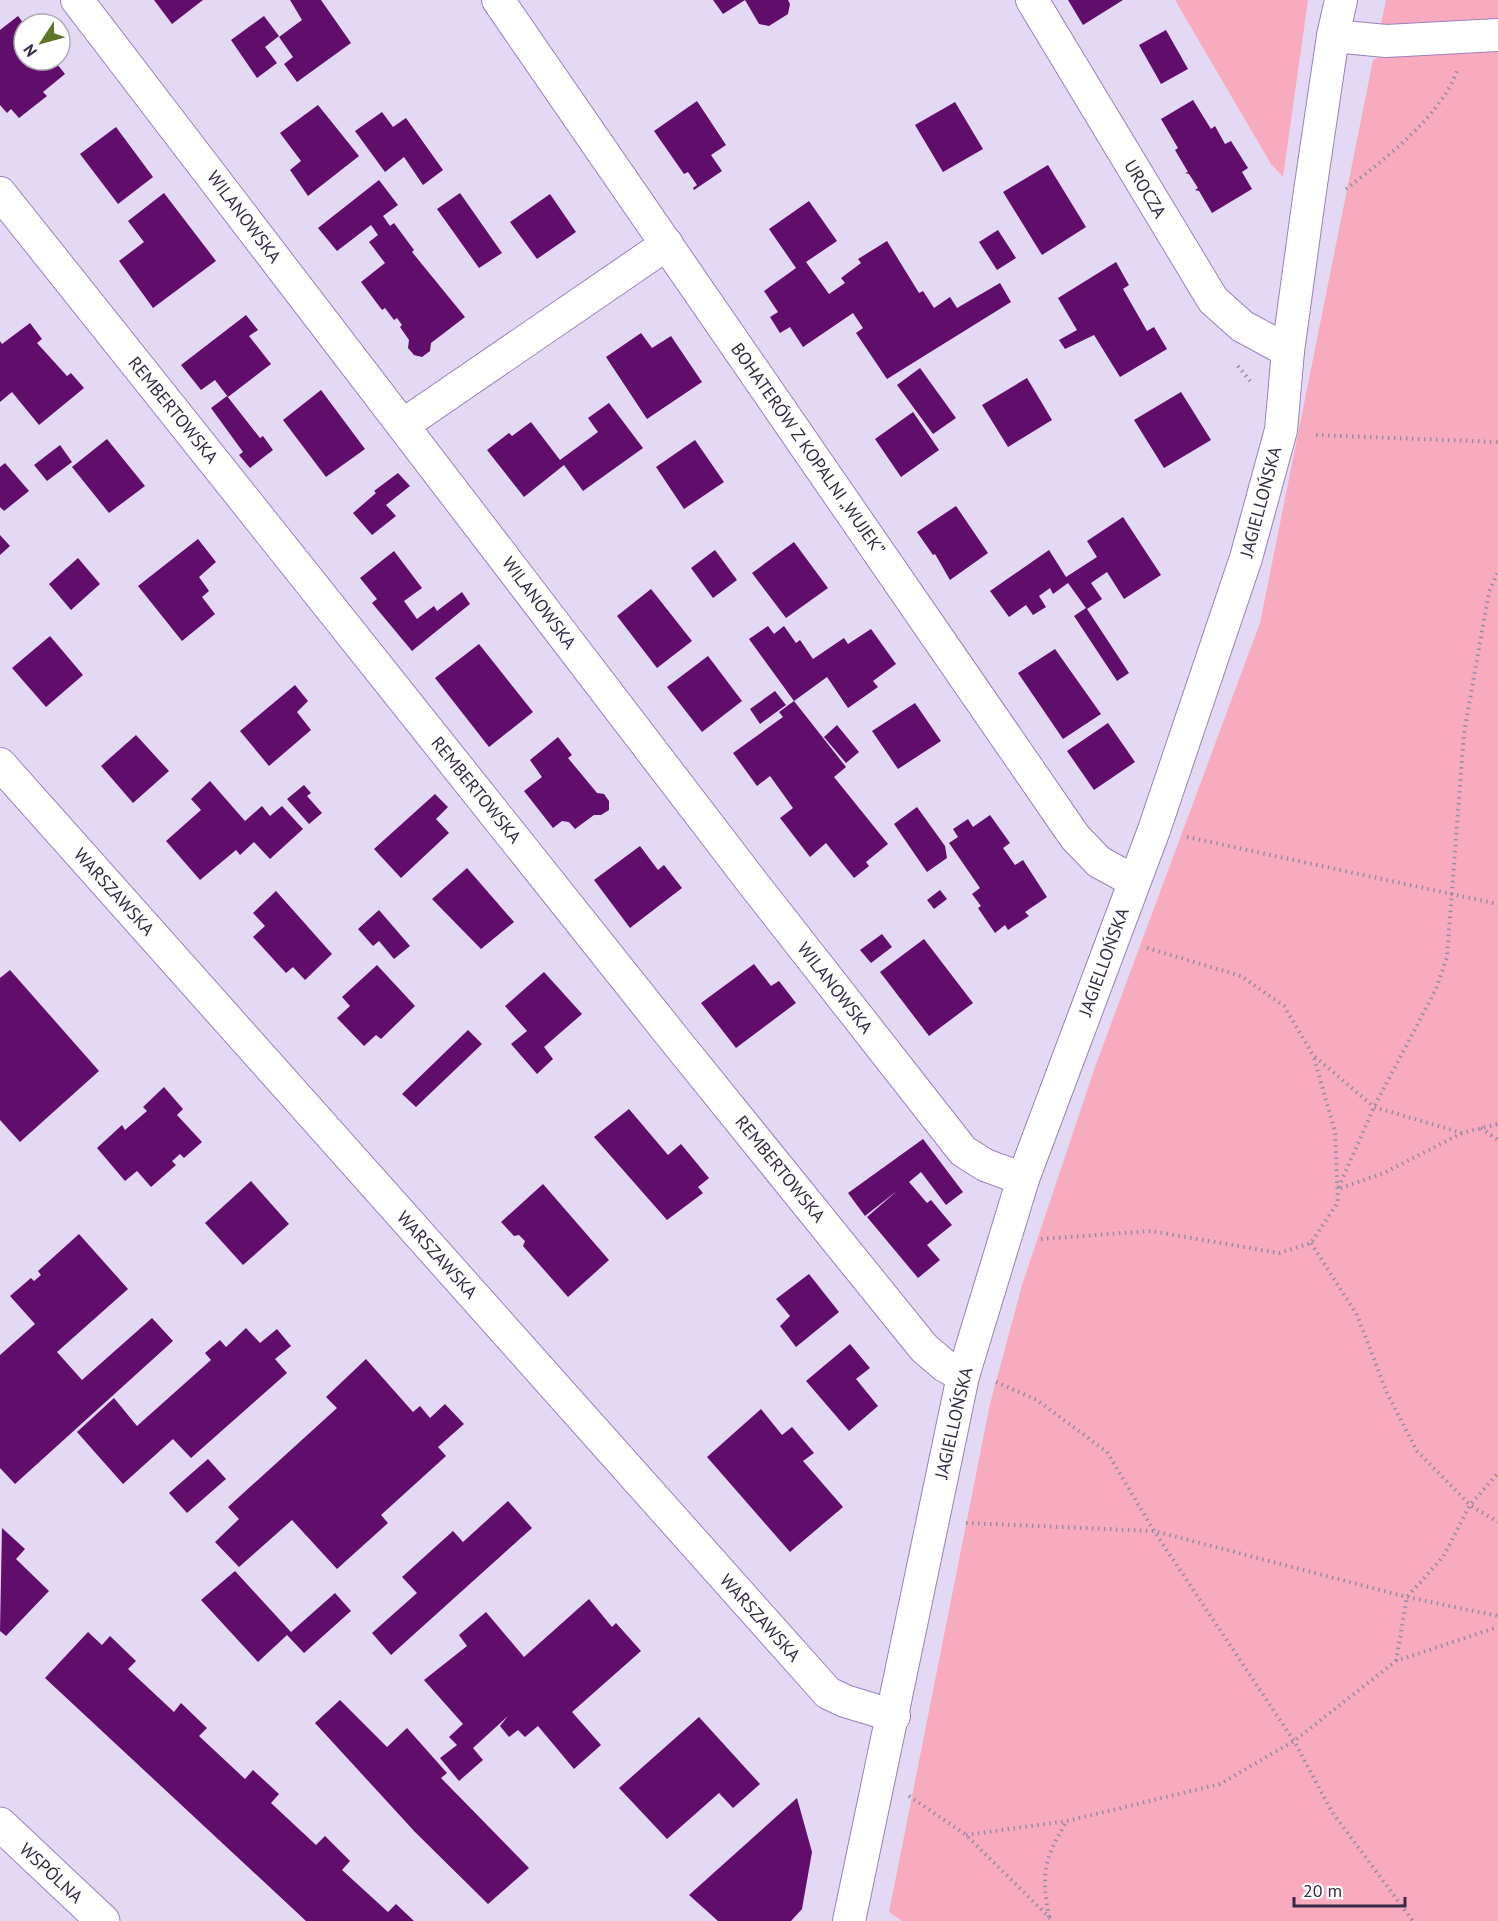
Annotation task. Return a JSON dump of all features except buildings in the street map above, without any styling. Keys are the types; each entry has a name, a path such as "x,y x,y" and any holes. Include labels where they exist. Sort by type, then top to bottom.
{"street":[{"name":"WILANOWSKA","path":"77,0 752,882 963,1151 985,1165 1023,1179"},
{"name":"BOHATERÓW Z KOPALNI „WUJEK”","path":"498,0 1075,837 1099,862 1134,881"},
{"name":"UROCZA","path":"1032,0 1213,300 1242,326 1287,351"},
{"name":"JAGIELLOŃSKA","path":"849,1921 879,1777 1023,1179 1154,830 1246,558 1281,430 1287,351 1333,36 1341,0"},
{"path":"1333,36 1386,41 1498,36"},
{"name":"REMBERTOWSKA","path":"0,193 675,1040 924,1348 945,1366 976,1378"},
{"path":"403,425 667,244"},
{"name":"WARSZAWSKA","path":"0,764 828,1693 845,1701 894,1716"},
{"name":"WSPÓLNA","path":"0,1824 103,1921"}],"path":[{"path":"1310,191 1339,194 1424,121 1452,84 1465,39"},
{"path":"1237,363 1250,382"},
{"path":"1281,430 1335,437 1498,442"},
{"path":"1338,1189 1374,1107 1436,989 1447,957 1464,733 1489,592 1498,572"},
{"path":"1154,830 1498,904"},
{"path":"1031,1240 1151,1231 1279,1253 1311,1243 1338,1202 1335,1131 1313,1055 1284,1006 1241,976 1145,947"},
{"path":"1313,1055 1374,1107 1462,1133"},
{"path":"1338,1189 1384,1173 1462,1133 1498,1124"},
{"path":"1481,1128 1498,1140"},
{"path":"1311,1243 1357,1315 1387,1393 1416,1451 1470,1505 1498,1521"},
{"path":"976,1378 1037,1400 1107,1452 1154,1531 1294,1741 1332,1812 1413,1921"},
{"path":"1396,1661 1407,1597 1443,1557 1470,1505 1498,1473"},
{"path":"956,1522 1154,1531 1407,1597 1498,1616"},
{"path":"966,1835 1066,1821 1220,1784 1294,1741 1396,1661 1498,1627"},
{"path":"879,1777 944,1818 966,1835 1053,1921"},
{"path":"1049,1917 1043,1881 1051,1848 1066,1821"}],"shaded area":[{"path":"1175,0 1308,0 1283,177 1271,164"},
{"path":"1386,0 1498,0 1498,28 1397,29 1381,24"},
{"path":"1498,46 1498,1921 902,1921 889,1912 990,1404 1022,1285 1095,1067 1260,623 1373,60 1383,55"}]}
